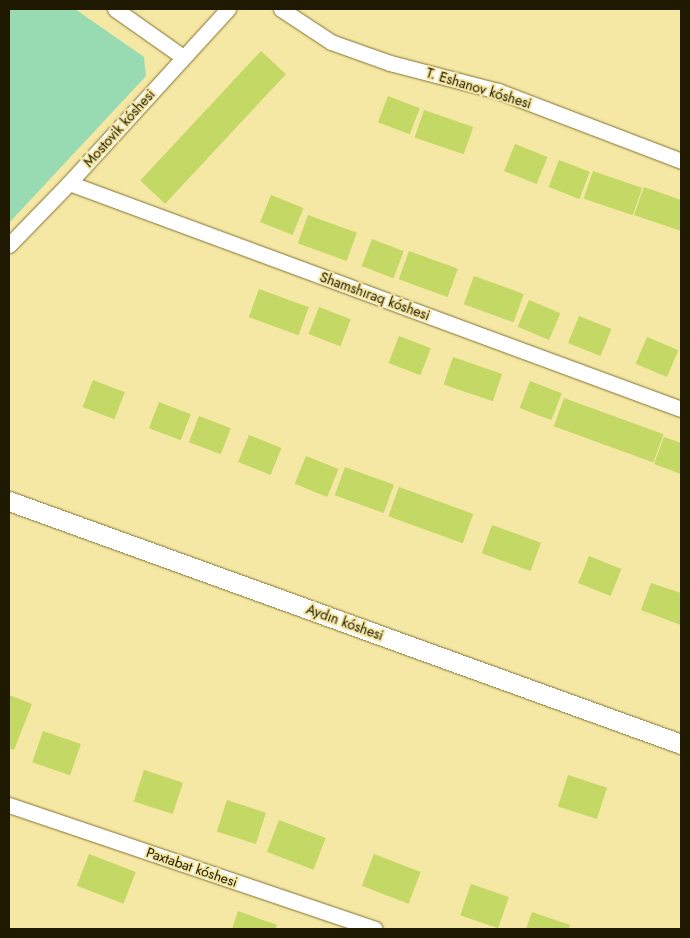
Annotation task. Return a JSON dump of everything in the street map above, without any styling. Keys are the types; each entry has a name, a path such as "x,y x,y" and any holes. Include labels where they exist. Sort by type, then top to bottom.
{"street":[{"path":"115,9 182,57"},
{"name":"Mostovik kóshesi","path":"9,245 69,183 182,57 228,9"},
{"name":"T. Eshanov kóshesi","path":"281,9 331,42 390,63 498,91 681,160"},
{"name":"Shamshıraq kóshesi","path":"69,183 681,409"},
{"name":"Aydın kóshesi","path":"9,501 681,744"},
{"name":"Paxtabat kóshesi","path":"9,805 375,929"}],"green space":[{"path":"9,9 75,9 144,57 146,76 9,223"}],"building":[{"path":"261,51 286,74 165,204 140,180"},
{"path":"388,96 420,108 410,134 378,122"},
{"path":"424,110 473,127 464,154 415,137"},
{"path":"515,144 547,157 537,184 504,171"},
{"path":"559,160 590,172 579,199 549,187"},
{"path":"593,171 642,188 633,215 584,198"},
{"path":"644,187 681,200 681,231 634,215"},
{"path":"271,195 303,208 293,235 260,222"},
{"path":"308,215 357,233 347,261 298,243"},
{"path":"372,239 404,251 393,278 362,266"},
{"path":"409,251 458,269 448,297 399,279"},
{"path":"474,276 524,294 514,322 464,304"},
{"path":"259,289 309,307 299,335 249,317"},
{"path":"529,300 560,313 549,340 518,327"},
{"path":"319,307 351,319 340,346 309,334"},
{"path":"579,316 611,329 601,356 568,343"},
{"path":"399,336 431,348 420,375 389,363"},
{"path":"647,337 678,350 667,377 636,364"},
{"path":"453,357 502,374 493,401 444,384"},
{"path":"93,380 125,392 114,419 83,407"},
{"path":"530,381 562,393 551,420 520,408"},
{"path":"564,398 664,434 653,462 554,426"},
{"path":"159,402 191,414 181,440 149,428"},
{"path":"199,416 231,428 221,454 189,442"},
{"path":"249,435 281,448 271,475 238,462"},
{"path":"664,437 681,443 681,474 654,464"},
{"path":"306,456 338,469 327,497 295,484"},
{"path":"345,467 394,485 384,513 335,495"},
{"path":"399,487 473,514 463,543 388,516"},
{"path":"492,525 541,543 531,571 482,553"},
{"path":"589,556 621,569 611,596 578,583"},
{"path":"651,583 681,593 681,625 641,610"},
{"path":"9,695 32,704 14,750 9,748"},
{"path":"43,731 81,744 70,775 32,762"},
{"path":"144,770 183,783 173,814 134,801"},
{"path":"568,775 607,788 597,819 558,806"},
{"path":"227,800 266,813 256,844 217,831"},
{"path":"279,820 326,838 313,870 267,852"},
{"path":"89,854 136,872 123,904 77,886"},
{"path":"374,854 421,872 408,904 362,886"},
{"path":"471,884 509,897 498,928 460,915"},
{"path":"238,911 277,925 275,929 232,929"},
{"path":"532,912 570,925 569,929 526,929"}]}
